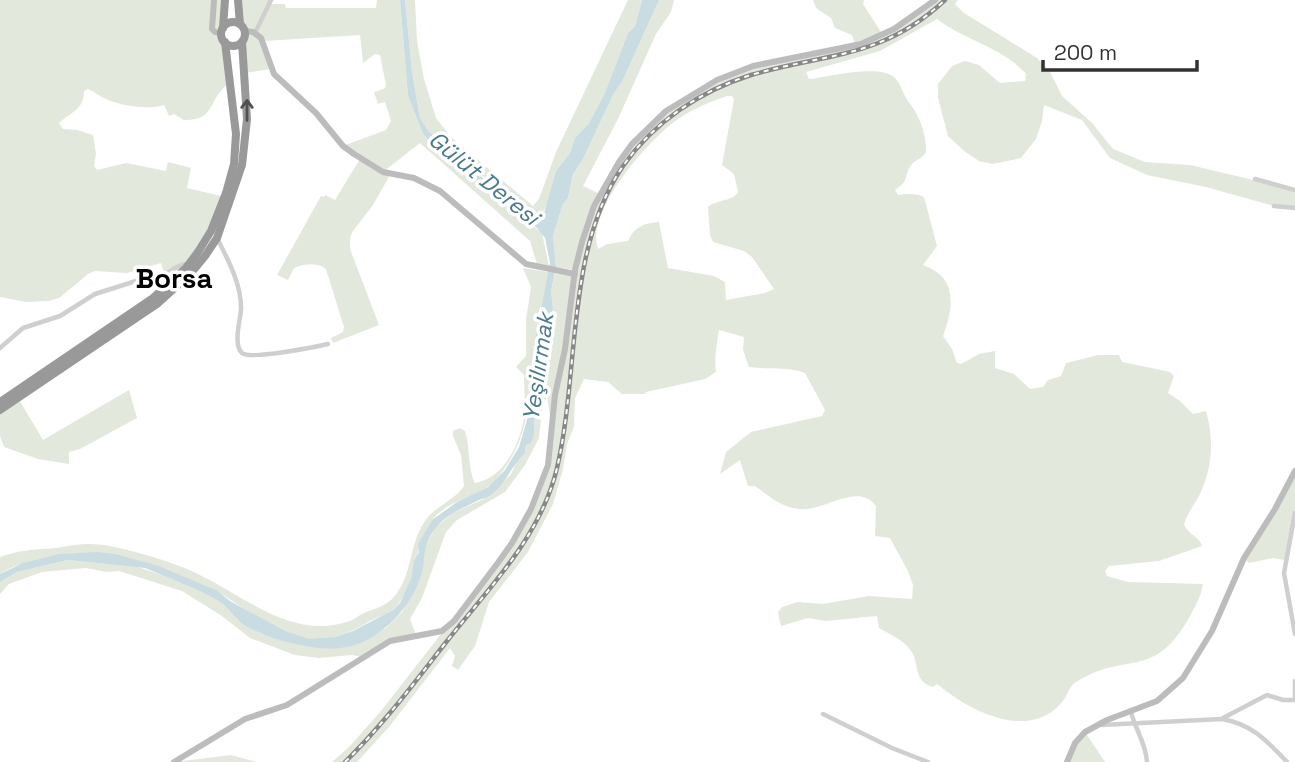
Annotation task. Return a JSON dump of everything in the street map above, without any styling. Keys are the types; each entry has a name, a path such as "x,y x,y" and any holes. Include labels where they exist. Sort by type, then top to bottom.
{"highway":[{"path":"0,402 153,298 190,263 211,231 234,164 236,135 223,35 225,0"},
{"path":"0,410 157,304 191,273 217,238 238,181 244,148 247,97 238,0"},
{"path":"223,35 231,22 242,28"},
{"path":"223,35 233,46 242,42"}],"street":[{"path":"214,0 212,29 223,35"},
{"path":"255,33 271,0"},
{"path":"174,762 245,719 287,705 384,644 396,639 442,631 454,621 512,543 531,509 552,448 554,404 565,349 572,273 588,220 605,185 632,144 666,111 706,85 742,70 830,52 875,39 911,19 935,0"},
{"path":"242,28 255,33 263,41 274,74 316,113 343,146 383,172 414,178 432,186 520,260 543,268 572,273"},
{"path":"1255,179 1295,190"},
{"path":"1274,206 1295,208"},
{"path":"217,238 239,293 241,311 238,346 242,353 275,353 328,344"},
{"path":"0,348 23,328 60,316 96,294 136,281 160,277 190,263"},
{"path":"1068,762 1078,738 1097,725 1157,701 1168,694 1190,670 1212,631 1244,558 1295,471"},
{"path":"1295,513 1284,573 1295,634"},
{"path":"1222,719 1267,695 1283,700 1295,700 1295,681"},
{"path":"1131,712 1145,747 1147,762"},
{"path":"823,714 892,748 928,762"},
{"path":"1097,725 1222,719 1255,730 1287,762"}],"shaded area":[{"path":"0,0 225,0 221,35 225,42 228,84 202,117 184,120 174,114 169,116 164,105 144,107 121,104 88,89 84,91 79,107 59,123 63,129 93,135 96,154 94,166 97,170 126,163 166,171 168,162 191,168 187,188 225,197 198,252 165,276 161,263 127,273 95,271 59,298 49,301 26,302 0,297"},
{"path":"238,0 271,0 270,4 285,4 286,8 376,8 377,0 400,0 408,96 423,134 441,152 468,170 505,205 542,233 549,266 537,264 530,241 420,143 383,172 390,175 350,237 350,249 379,325 333,343 331,338 343,332 344,327 326,269 319,265 306,265 294,268 288,280 277,275 321,196 335,200 360,159 343,146 386,130 391,121 385,102 378,104 374,92 384,89 386,85 380,55 375,54 363,63 360,35 264,41 271,69 245,73 242,42 245,34 240,24"},
{"path":"405,0 415,0 417,41 424,79 436,118 451,137 533,206 539,199 556,152 628,0 642,0 635,26 628,33 604,95 589,123 575,138 570,153 556,171 540,220 532,220 465,160 429,133 420,118 412,72"},
{"path":"659,0 674,0 671,12 656,34 618,119 583,186 600,194 619,162 666,111 742,70 856,46 852,35 835,28 831,18 816,8 813,0 864,0 863,4 883,35 935,0 958,0 955,4 964,13 1037,58 1049,70 1062,96 1092,123 1113,149 1145,162 1190,165 1295,190 1295,208 1274,206 1206,187 1147,175 1110,158 1082,120 1044,105 1036,139 1021,158 993,164 979,161 948,136 938,98 938,84 952,66 965,61 979,65 1000,83 1025,81 1026,74 1007,57 937,19 880,51 806,72 809,79 866,71 888,74 897,80 916,113 922,125 926,152 912,164 905,180 895,190 898,195 914,194 924,197 937,246 923,265 934,270 948,285 951,304 943,336 957,363 961,364 979,354 995,351 995,368 1014,374 1030,389 1043,387 1048,380 1061,376 1066,363 1098,355 1119,355 1122,362 1170,372 1174,376 1168,393 1193,414 1206,411 1211,443 1207,475 1184,525 1202,546 1159,561 1109,566 1105,571 1107,576 1128,582 1203,584 1186,623 1161,652 1137,662 1094,672 1071,686 1061,703 1048,714 1031,720 1013,721 978,710 937,684 933,687 926,684 919,676 914,655 900,640 879,628 877,616 826,621 808,618 781,626 778,612 782,607 798,602 823,604 869,596 912,599 913,585 890,538 875,536 876,506 869,499 850,497 809,509 793,508 755,486 748,486 740,460 720,474 726,452 751,432 822,416 825,410 805,373 749,367 743,350 744,337 719,330 716,372 705,379 645,394 622,394 608,382 584,379 575,398 574,427 567,444 553,504 528,552 489,602 475,646 458,670 452,666 455,656 450,648 389,727 357,762 332,762 381,711 512,543 545,477 551,423 547,396 542,409 539,438 525,465 505,492 457,520 446,532 422,598 410,619 416,635 404,637 362,657 352,655 318,658 295,655 250,638 222,616 182,591 119,571 106,572 86,568 42,572 9,584 0,594 0,582 17,572 68,560 138,567 179,581 218,600 244,625 260,633 300,645 341,648 353,645 386,628 402,612 420,579 425,546 436,527 453,513 488,497 511,474 534,434 535,396 548,338 548,309 550,317 553,308 551,291 555,273 574,276 575,270 556,267 553,236 563,204 568,198 573,176 623,80","holes":["732,96 734,99 722,165 734,174 738,192 708,207 710,235 713,242 744,251 752,257 774,289 726,300 725,282 714,276 668,268 659,222 640,227 628,241 607,244 598,249 596,234 610,197 651,143 689,112"]},
{"path":"523,268 549,272 537,331 527,412 518,445 509,462 490,485 452,504 435,516 424,534 404,594 396,607 389,612 340,636 308,639 271,625 207,586 154,565 117,556 99,553 60,555 24,563 0,574 0,557 5,555 83,544 99,545 136,552 182,567 263,610 305,625 327,626 350,621 385,604 399,591 404,581 416,540 425,521 464,486 461,455 453,431 460,428 465,431 475,483 486,480 504,465 521,432 525,409 524,375 516,367 526,356 526,320 531,287"},
{"path":"129,390 137,418 80,449 69,452 69,464 38,459 4,447 0,436 0,410 18,398 43,440"},
{"path":"1295,471 1295,513 1285,560 1273,558 1249,563 1244,558"},
{"path":"1085,732 1105,762 1067,762 1075,743"},
{"path":"231,755 257,762 174,762"}],"water":[{"name":"Yeşilırmak","path":"400,0 405,0 412,72 420,118 429,132 535,221 541,219 544,213 556,171 570,153 575,138 589,123 604,95 628,33 635,26 642,0 659,0 623,80 573,175 568,198 563,204 553,236 556,267 551,291 553,308 551,320 548,315 548,338 543,354 541,383 535,396 534,435 531,443 526,445 525,453 487,498 455,512 439,524 427,542 420,579 408,602 379,633 354,645 322,648 267,636 244,625 217,600 145,568 68,560 17,572 0,582 0,574 23,563 59,554 115,554 156,565 216,590 230,601 285,631 309,639 335,637 353,631 393,610 400,603 411,578 414,561 419,552 418,544 432,520 457,502 488,487 505,470 519,447 529,413 528,397 533,374 535,341 550,263 545,238 537,228 517,215 468,170 441,152 423,134 408,96"}],"railway":[{"path":"345,762 385,719 496,581 539,516 557,468 564,430 577,312 591,235 604,199 635,150 664,122 696,99 714,90 751,75 876,44 899,34 945,0"}],"district":[{"name":"Borsa","path":"174,278"}],"water label":[{"name":"Gülüt Deresi","path":"484,178"}]}
